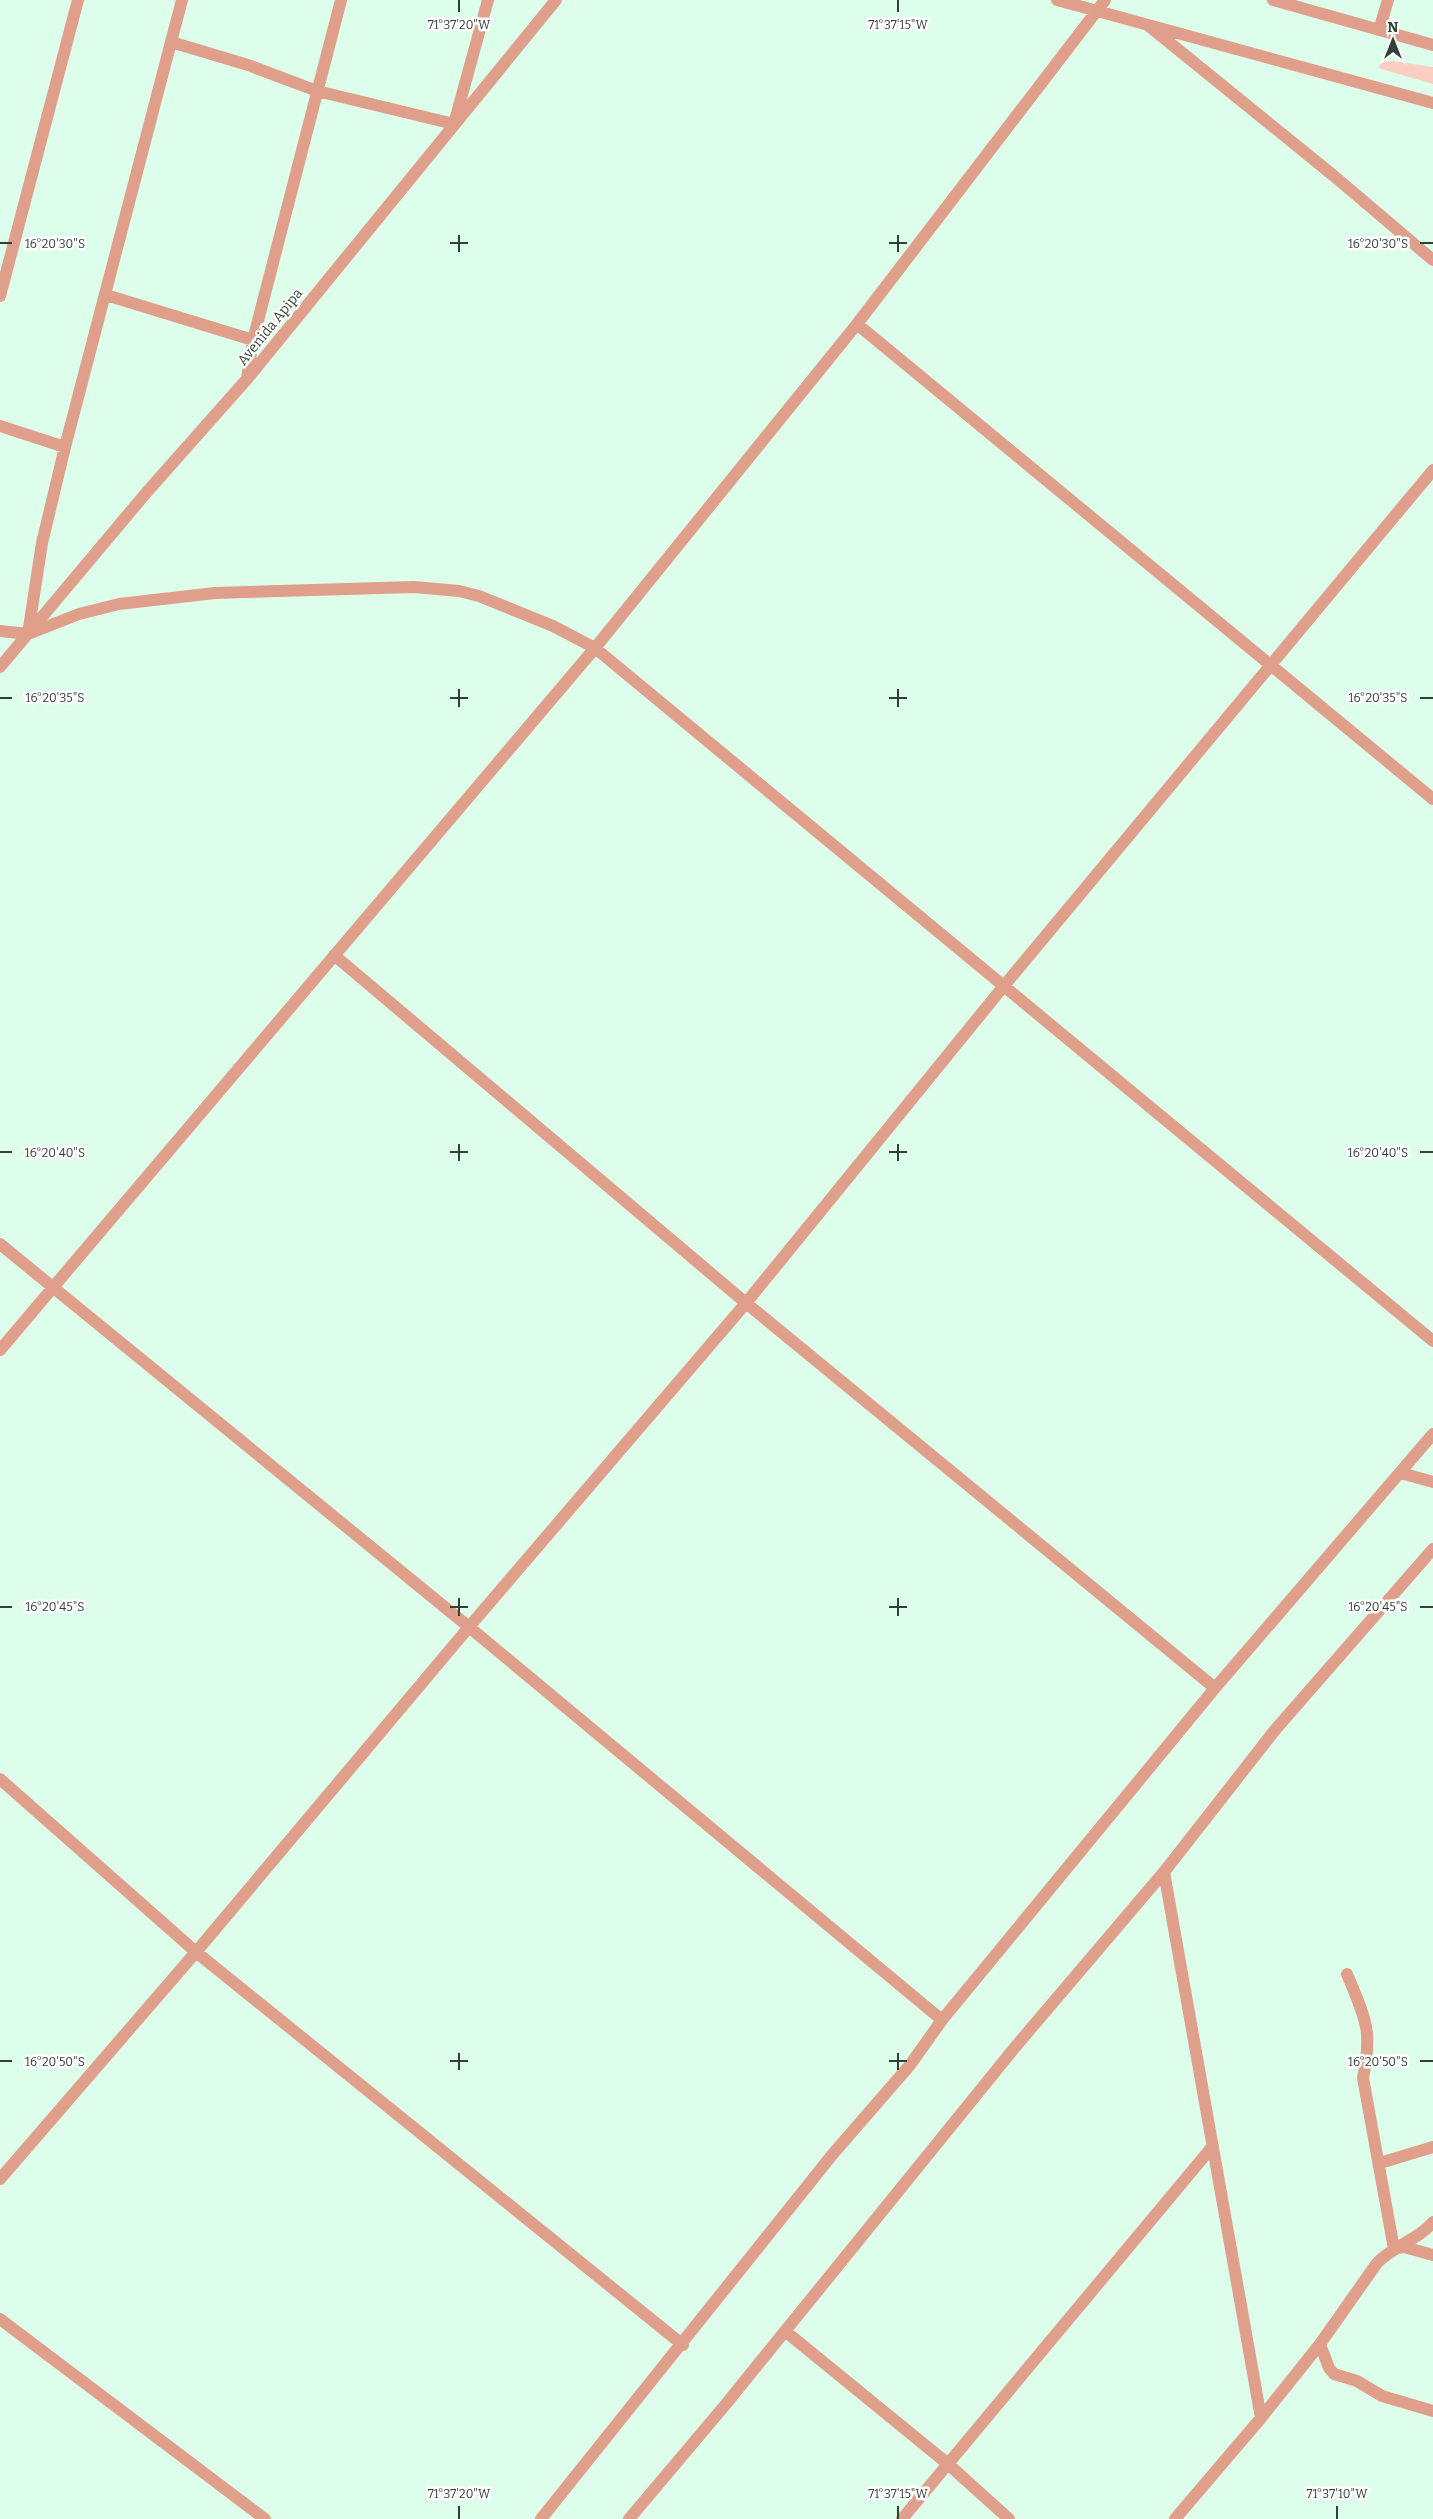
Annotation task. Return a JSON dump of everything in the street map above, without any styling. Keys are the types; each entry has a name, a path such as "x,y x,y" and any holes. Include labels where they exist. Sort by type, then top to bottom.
{"street":[{"path":"0,296 78,0"},
{"path":"28,634 42,543 65,447 182,0"},
{"path":"247,379 253,340 340,0"},
{"path":"170,42 248,65 317,91 454,124 488,0"},
{"name":"Avenida Apipa","path":"0,667 247,379 556,0"},
{"path":"1057,0 1433,103"},
{"path":"0,1350 594,648 858,324 1105,0"},
{"path":"1273,0 1433,45"},
{"path":"1379,30 1388,0"},
{"path":"1145,23 1334,176 1433,260"},
{"path":"106,295 253,340"},
{"path":"858,324 1271,663 1433,799"},
{"path":"0,426 65,447"},
{"path":"0,2179 196,1952 469,1627 746,1303 1003,987 1433,470"},
{"path":"0,631 28,634 78,614 119,604 215,593 414,587 459,591 479,596 553,626 594,648 1433,1341"},
{"path":"334,954 746,1303 1216,1688"},
{"path":"0,1244 469,1627 942,2020"},
{"path":"541,2519 683,2345 832,2155 910,2065 942,2020 1216,1688 1433,1434"},
{"path":"1401,1473 1433,1482"},
{"path":"629,2519 785,2331 1016,2046 1164,1872 1275,1730 1433,1549"},
{"path":"0,1779 196,1952 683,2345"},
{"path":"1164,1872 1261,2418"},
{"path":"1347,1974 1366,2021 1368,2053 1363,2078 1380,2163 1394,2249"},
{"path":"902,2519 1212,2147"},
{"path":"1380,2163 1433,2148"},
{"path":"1174,2519 1261,2418 1320,2344 1377,2263 1386,2253 1426,2230 1433,2222"},
{"path":"1394,2249 1404,2246 1433,2255"},
{"path":"0,2320 265,2519"},
{"path":"785,2331 948,2464 1009,2519"},
{"path":"1320,2344 1329,2368 1334,2374 1357,2381 1382,2396 1433,2410"}],"shaded area":[{"path":"1393,61 1433,67 1433,84 1378,68 1382,62"}]}
